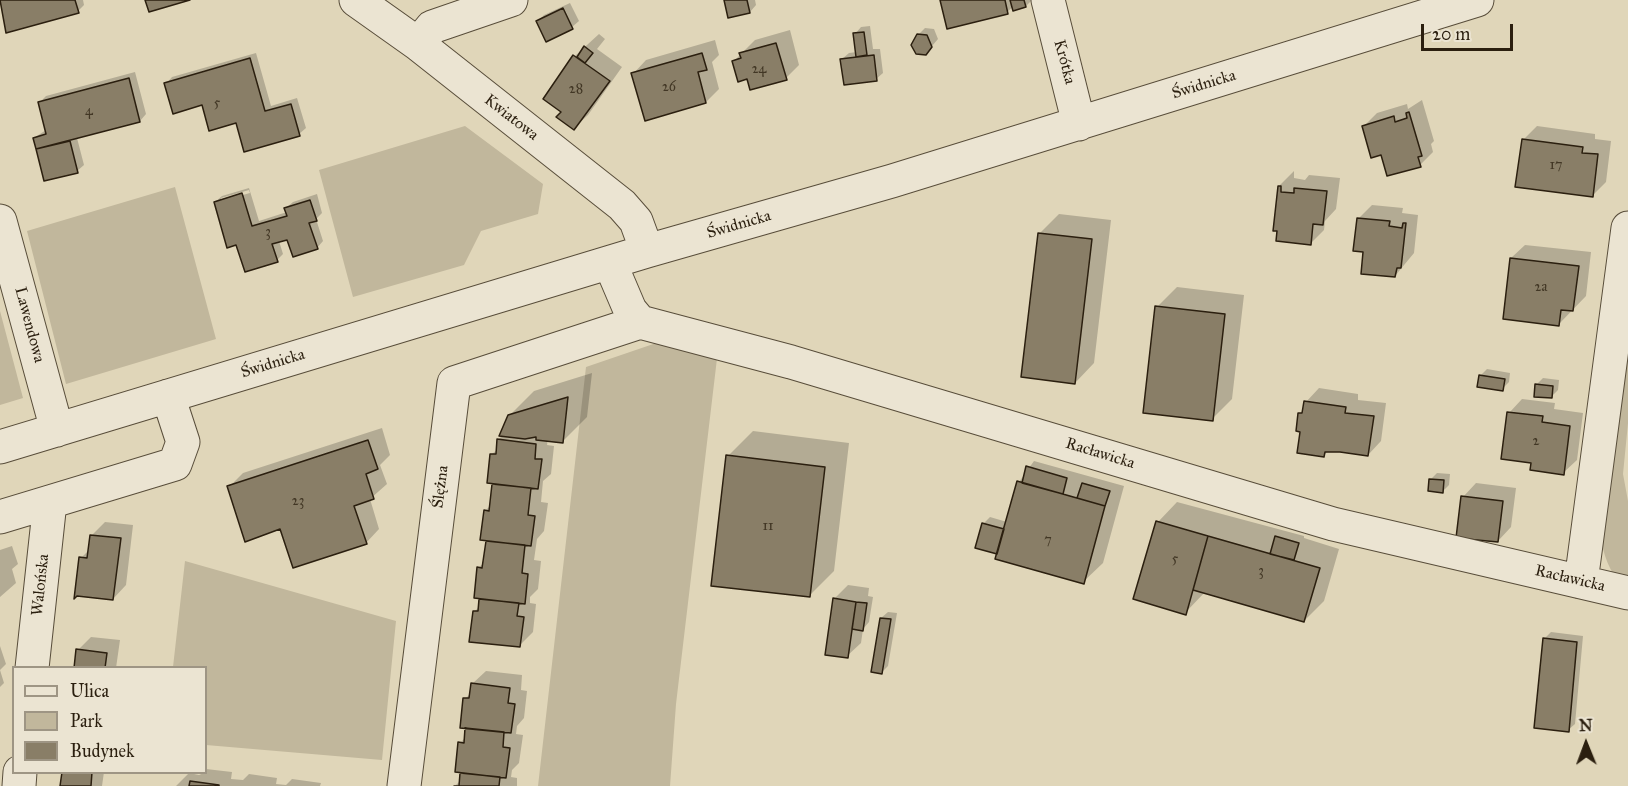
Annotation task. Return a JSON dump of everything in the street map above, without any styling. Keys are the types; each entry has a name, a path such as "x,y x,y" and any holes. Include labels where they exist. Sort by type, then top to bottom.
{"street":[{"name":"Kwiatowa","path":"356,0 418,44 622,205 636,221 646,251"},
{"path":"418,44 432,27 511,0"},
{"name":"Krótka","path":"1048,0 1079,123"},
{"name":"Świdnicka","path":"0,447 646,251 892,182 1477,0"},
{"path":"1581,582 1628,228"},
{"name":"Lawendowa","path":"2,236 57,430"},
{"path":"610,263 630,310 640,322"},
{"name":"Racławicka","path":"640,322 791,362 1333,524 1628,593"},
{"name":"Ślężna","path":"404,786 454,383 640,322"},
{"path":"0,517 175,464 183,442 168,396"},
{"name":"Walońska","path":"32,666 50,502"}],"green space":[{"path":"465,126 543,184 538,214 481,231 464,265 353,297 319,170"},
{"path":"175,187 216,339 66,384 27,231"},
{"path":"1628,296 1628,423 1623,474 1628,501 1628,583 1618,581 1610,569 1599,528"},
{"path":"0,311 23,398 0,405"},
{"path":"668,339 718,350 676,704 670,786 538,786 586,367"},
{"path":"185,561 396,621 382,760 207,745 207,666 173,666"}],"building":[{"path":"0,0 75,0 79,13 6,33"},
{"path":"145,0 190,0 149,12"},
{"path":"724,0 747,0 750,13 728,18"},
{"path":"940,0 1005,0 1008,14 947,29"},
{"path":"1010,0 1024,0 1026,7 1013,11"},
{"path":"563,8 573,29 546,42 536,21"},
{"path":"864,32 867,55 856,57 853,33"},
{"path":"917,34 927,35 932,47 926,55 916,54 911,45"},
{"path":"776,43 787,80 750,90 747,79 738,82 732,61 741,58 739,53"},
{"path":"584,46 593,53 585,63 577,57"},
{"path":"702,53 707,70 698,72 706,103 645,121 631,73"},
{"path":"573,55 610,81 574,130 556,117 561,112 543,99"},
{"path":"874,55 877,81 844,85 840,59"},
{"path":"250,58 265,111 291,104 300,136 244,152 236,123 209,131 202,105 173,114 164,83"},
{"path":"129,78 140,122 36,149 33,138 46,134 38,102"},
{"path":"1409,112 1422,156 1418,157 1421,167 1387,176 1381,155 1371,158 1362,126 1394,116 1395,122 1407,118 1406,113"},
{"path":"1522,139 1583,147 1582,153 1598,154 1593,197 1515,187"},
{"path":"70,141 78,173 44,181 36,149"},
{"path":"1278,186 1281,186 1281,192 1294,193 1294,188 1327,191 1323,225 1313,224 1311,245 1276,241 1277,231 1273,231"},
{"path":"242,193 252,226 287,216 284,208 310,200 317,221 309,223 318,249 293,257 287,240 272,244 278,262 245,272 236,245 227,248 214,202"},
{"path":"1357,218 1390,221 1389,226 1402,228 1403,223 1406,223 1401,268 1397,268 1395,277 1361,274 1363,252 1353,251"},
{"path":"1038,233 1092,239 1075,384 1021,377"},
{"path":"1510,258 1579,266 1573,311 1561,310 1559,326 1503,319"},
{"path":"1155,306 1225,314 1213,421 1143,413"},
{"path":"1479,375 1505,379 1503,391 1477,387"},
{"path":"1535,384 1553,386 1552,398 1534,397"},
{"path":"568,397 563,443 536,440 536,437 525,439 499,436 508,415"},
{"path":"1304,401 1346,407 1345,413 1374,416 1368,456 1325,452 1324,457 1297,453 1300,432 1296,431 1298,413 1302,413"},
{"path":"1507,412 1543,416 1542,422 1570,426 1564,475 1530,470 1531,463 1501,459"},
{"path":"497,439 536,444 535,459 542,459 538,489 487,483 490,454 496,454"},
{"path":"368,440 378,469 366,474 374,499 354,506 367,544 293,568 280,529 245,542 227,486"},
{"path":"726,455 825,467 810,597 711,586"},
{"path":"1026,466 1067,478 1063,494 1022,483"},
{"path":"1429,479 1444,480 1443,493 1428,491"},
{"path":"1017,481 1105,506 1084,584 995,559"},
{"path":"1082,483 1110,491 1105,506 1077,498"},
{"path":"492,484 531,488 528,515 535,516 531,546 480,540 484,510 489,511"},
{"path":"1461,496 1503,501 1498,542 1456,538"},
{"path":"1156,521 1208,536 1186,615 1133,599"},
{"path":"982,523 1004,529 997,554 975,548"},
{"path":"90,535 121,538 113,600 77,596 74,599 79,557 87,558"},
{"path":"1208,536 1320,568 1304,622 1193,590"},
{"path":"1275,536 1299,543 1294,560 1270,554"},
{"path":"486,541 525,545 522,573 528,574 525,604 474,598 477,567 482,568"},
{"path":"833,598 856,602 848,658 825,655"},
{"path":"479,599 519,603 517,616 524,617 520,647 469,642 473,611 478,611"},
{"path":"856,602 867,603 863,631 852,629"},
{"path":"880,618 891,619 882,674 871,672"},
{"path":"1543,638 1577,642 1569,732 1534,728"},
{"path":"76,649 107,653 105,666 74,666"},
{"path":"471,683 510,688 508,703 515,704 511,733 460,728 463,698 469,698"},
{"path":"465,728 504,732 503,747 510,748 506,778 455,772 458,742 464,743"},
{"path":"460,773 500,777 499,786 459,786"},
{"path":"62,774 92,774 91,786 60,786"},
{"path":"190,781 219,785 219,786 189,786"}]}
